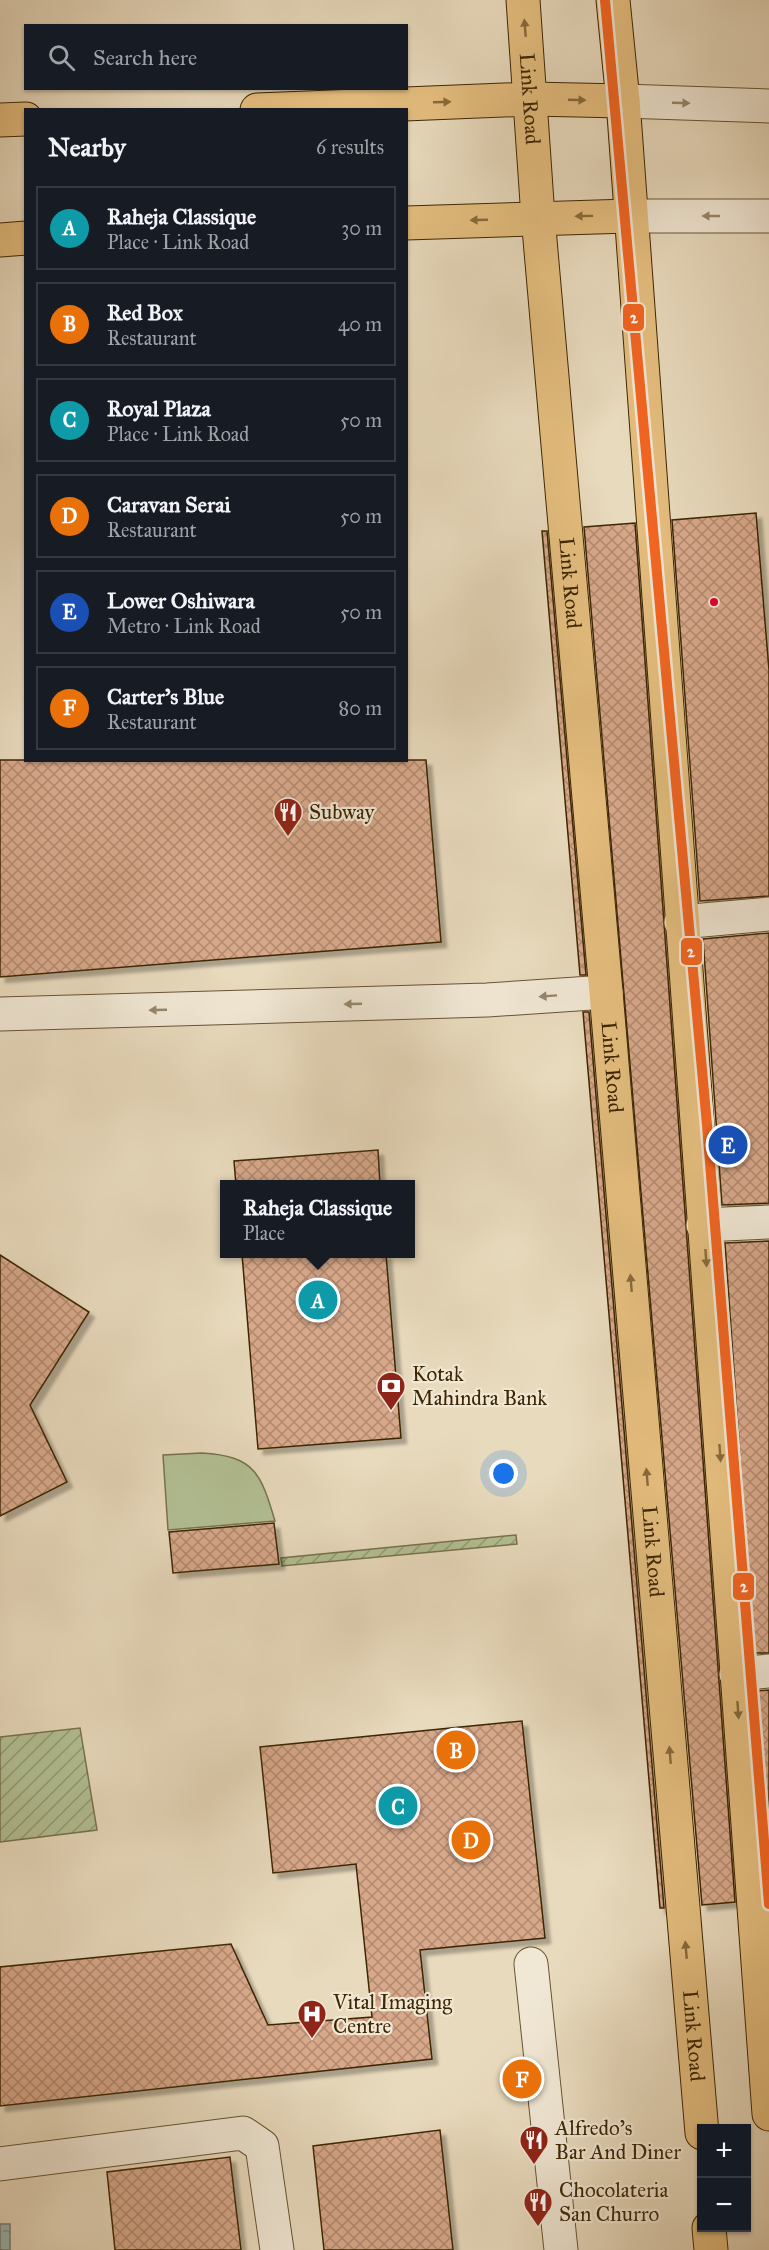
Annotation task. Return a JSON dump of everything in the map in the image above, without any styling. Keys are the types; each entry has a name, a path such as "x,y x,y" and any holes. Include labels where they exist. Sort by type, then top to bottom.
{"main road":[{"name":"Link Road","path":"523,0 538,217 701,2124"},
{"path":"613,0 623,101 629,216 736,1674 762,1940 769,2114"},
{"path":"307,108 531,99 623,101"},
{"path":"0,120 24,119"},
{"path":"408,223 538,217 629,216"},
{"path":"0,240 24,238"},
{"path":"709,2232 711,2250"}],"street":[{"path":"623,101 769,106"},
{"path":"629,216 769,216"},
{"path":"681,922 769,914"},
{"path":"0,1014 487,1000 606,992"},
{"path":"704,1225 769,1222"},
{"path":"736,1674 769,1671"},
{"path":"531,1964 561,2250"},
{"path":"0,2164 243,2133 262,2146 277,2250"}],"green space":[{"path":"202,1453 234,1458 253,1470 265,1491 275,1521 168,1530 163,1455"},
{"path":"516,1535 517,1544 282,1566 281,1558"},
{"path":"80,1728 97,1830 0,1842 0,1737"}],"water":[{"path":"0,2224 10,2224 10,2250 0,2250"}],"building":[{"path":"756,513 769,670 769,896 700,901 672,520"},
{"path":"635,523 735,1902 702,1905 584,527"},
{"path":"542,531 547,531 586,975 580,975"},
{"path":"0,760 24,760 24,762 408,762 408,760 426,760 441,942 0,977"},
{"path":"769,933 769,1203 722,1205 703,939"},
{"path":"583,1012 589,1012 664,1908 660,1908"},
{"path":"378,1150 380,1180 236,1180 234,1161"},
{"path":"769,1241 769,1653 754,1653 725,1243"},
{"path":"0,1255 89,1312 30,1405 67,1482 0,1516"},
{"path":"242,1258 386,1258 401,1438 258,1449"},
{"path":"274,1523 279,1564 173,1573 169,1532"},
{"path":"769,1690 769,1855 757,1691"},
{"path":"522,1721 545,1938 420,1950 432,2059 0,2106 0,1967 231,1944 268,2025 372,2017 356,1864 273,1873 260,1747"},
{"path":"440,2130 453,2250 324,2250 313,2146"},
{"path":"230,2157 241,2250 115,2250 107,2172"}],"transit line":[{"name":"2","path":"605,0 707,1125 769,1904"}],"place":[{"name":"Subway","path":"288,838"},
{"name":"Lower Oshiwara","path":"728,1145"},
{"name":"Raheja Classique","path":"318,1300"},
{"name":"Kotak Mahindra Bank","path":"391,1412"},
{"name":"Red Box","path":"456,1750"},
{"name":"Royal Plaza","path":"398,1806"},
{"name":"Caravan Serai","path":"471,1840"},
{"name":"Vital Imaging Centre","path":"312,2040"},
{"name":"Carter's Blue","path":"522,2079"},
{"name":"Alfredo's Bar And Diner","path":"534,2166"},
{"name":"Chocolateria San Churro","path":"538,2228"}]}
